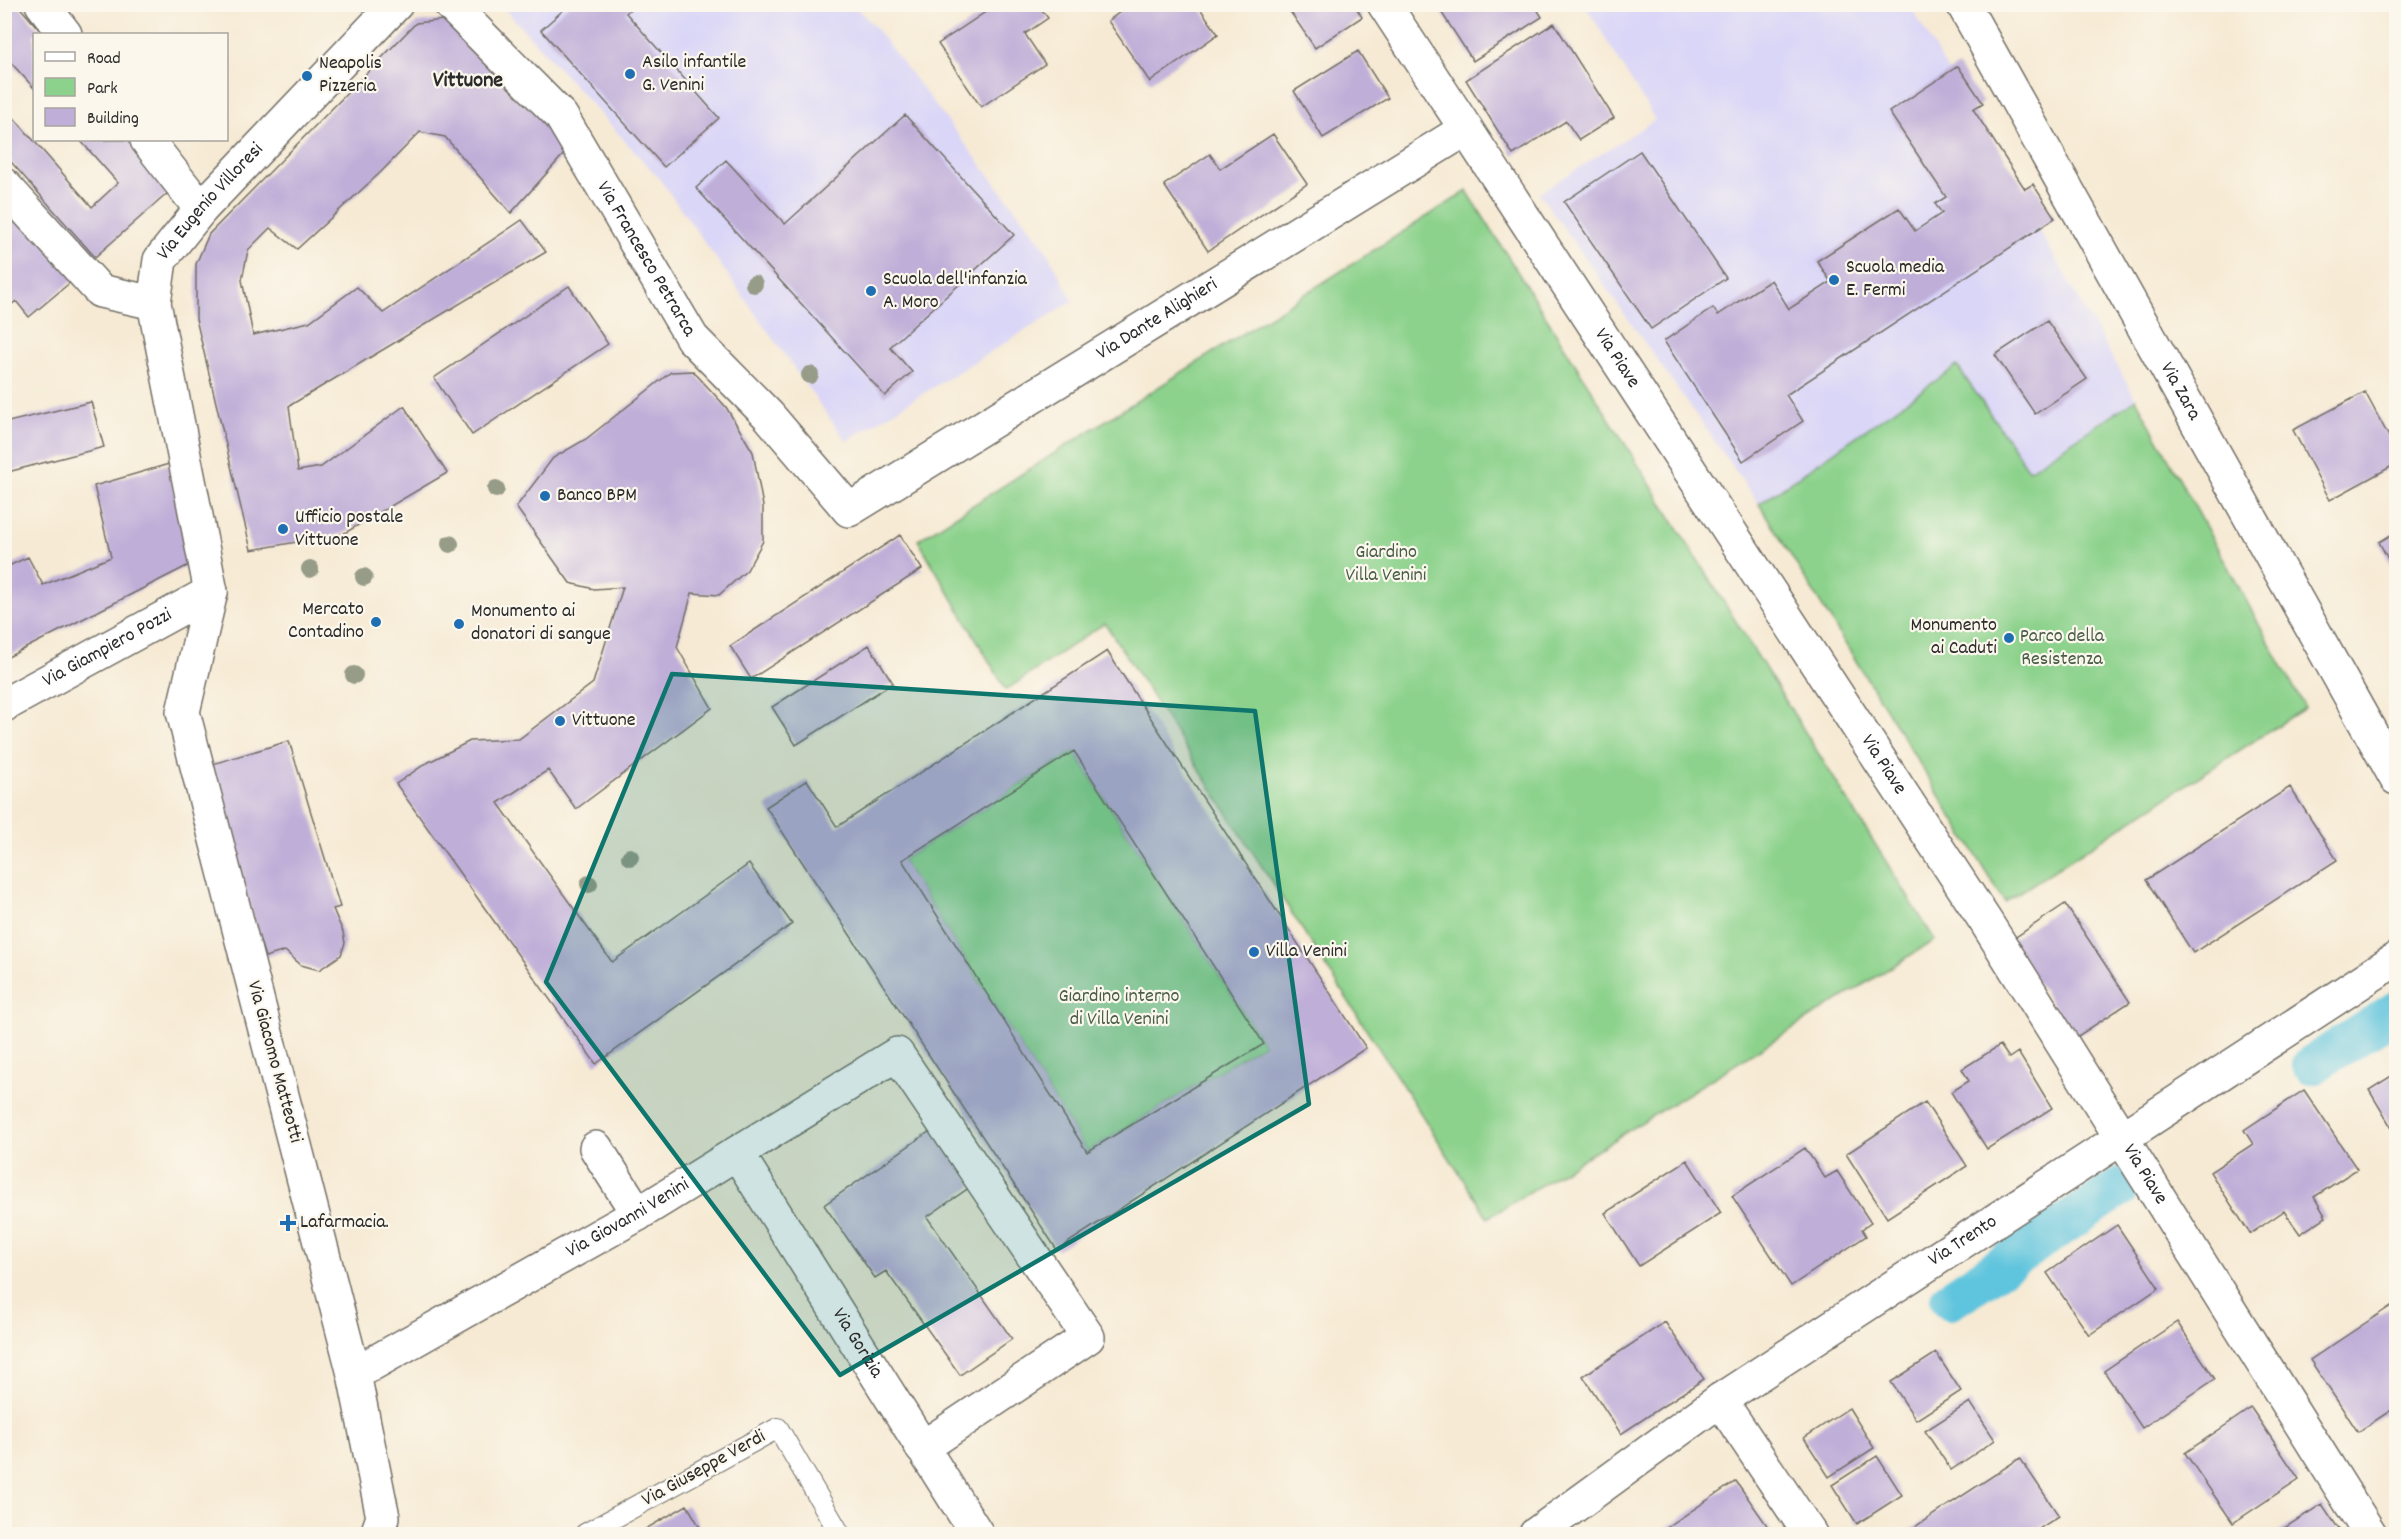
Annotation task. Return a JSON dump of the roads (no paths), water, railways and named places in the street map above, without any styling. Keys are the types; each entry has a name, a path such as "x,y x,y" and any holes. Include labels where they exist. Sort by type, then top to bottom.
{"street":[{"path":"42,4 64,33"},
{"name":"Via Eugenio Villoresi","path":"211,592 154,303 160,260 201,209 396,4"},
{"name":"Via Francesco Petrarca","path":"450,4 561,116 692,338 768,415 849,510"},
{"name":"Via Piave","path":"1384,4 1986,922 2370,1534"},
{"name":"Via Zara","path":"1963,4 2397,778"},
{"name":"Via Dante Alighieri","path":"849,510 1466,129"},
{"path":"148,141 201,209"},
{"path":"4,185 100,291 154,303"},
{"name":"Via Giampiero Pozzi","path":"4,705 211,592"},
{"name":"Via Giacomo Matteotti","path":"211,592 183,712 354,1374 383,1517 377,1534"},
{"name":"Via Trento","path":"1536,1534 1720,1400 2397,959"},
{"name":"Via Giovanni Venini","path":"354,1374 638,1214 897,1054 1088,1337 922,1448"},
{"path":"596,1148 638,1214"},
{"name":"Via Gorizia","path":"737,1153 977,1534"},
{"path":"1720,1400 1810,1534"}],"lane":[{"name":"Via Giuseppe Verdi","path":"585,1534 778,1428 840,1534"}],"waterway":[{"path":"2312,1065 2396,1011"},
{"path":"1950,1300 2122,1186"}],"place":[{"name":"Asilo infantile G. Venini","path":"630,74"},
{"name":"Neapolis Pizzeria","path":"307,76"},
{"name":"Scuola media E. Fermi","path":"1834,280"},
{"name":"Scuola dell'infanzia A. Moro","path":"871,291"},
{"name":"Banco BPM","path":"545,496"},
{"name":"Ufficio postale Vittuone","path":"283,529"},
{"name":"Mercato Contadino","path":"376,622"},
{"name":"Monumento ai donatori di sangue","path":"459,624"},
{"name":"Monumento ai Caduti","path":"2009,638"},
{"name":"Vittuone","path":"560,721"},
{"name":"Villa Venini","path":"1254,952"},
{"name":"Lafarmacia.","path":"288,1223"}],"district":[{"name":"Vittuone","path":"468,81"}],"park label":[{"name":"Giardino Villa Venini","path":"1386,564"},
{"name":"Parco della Resistenza","path":"2062,648"},
{"name":"Giardino interno di Villa Venini","path":"1119,1008"}]}
